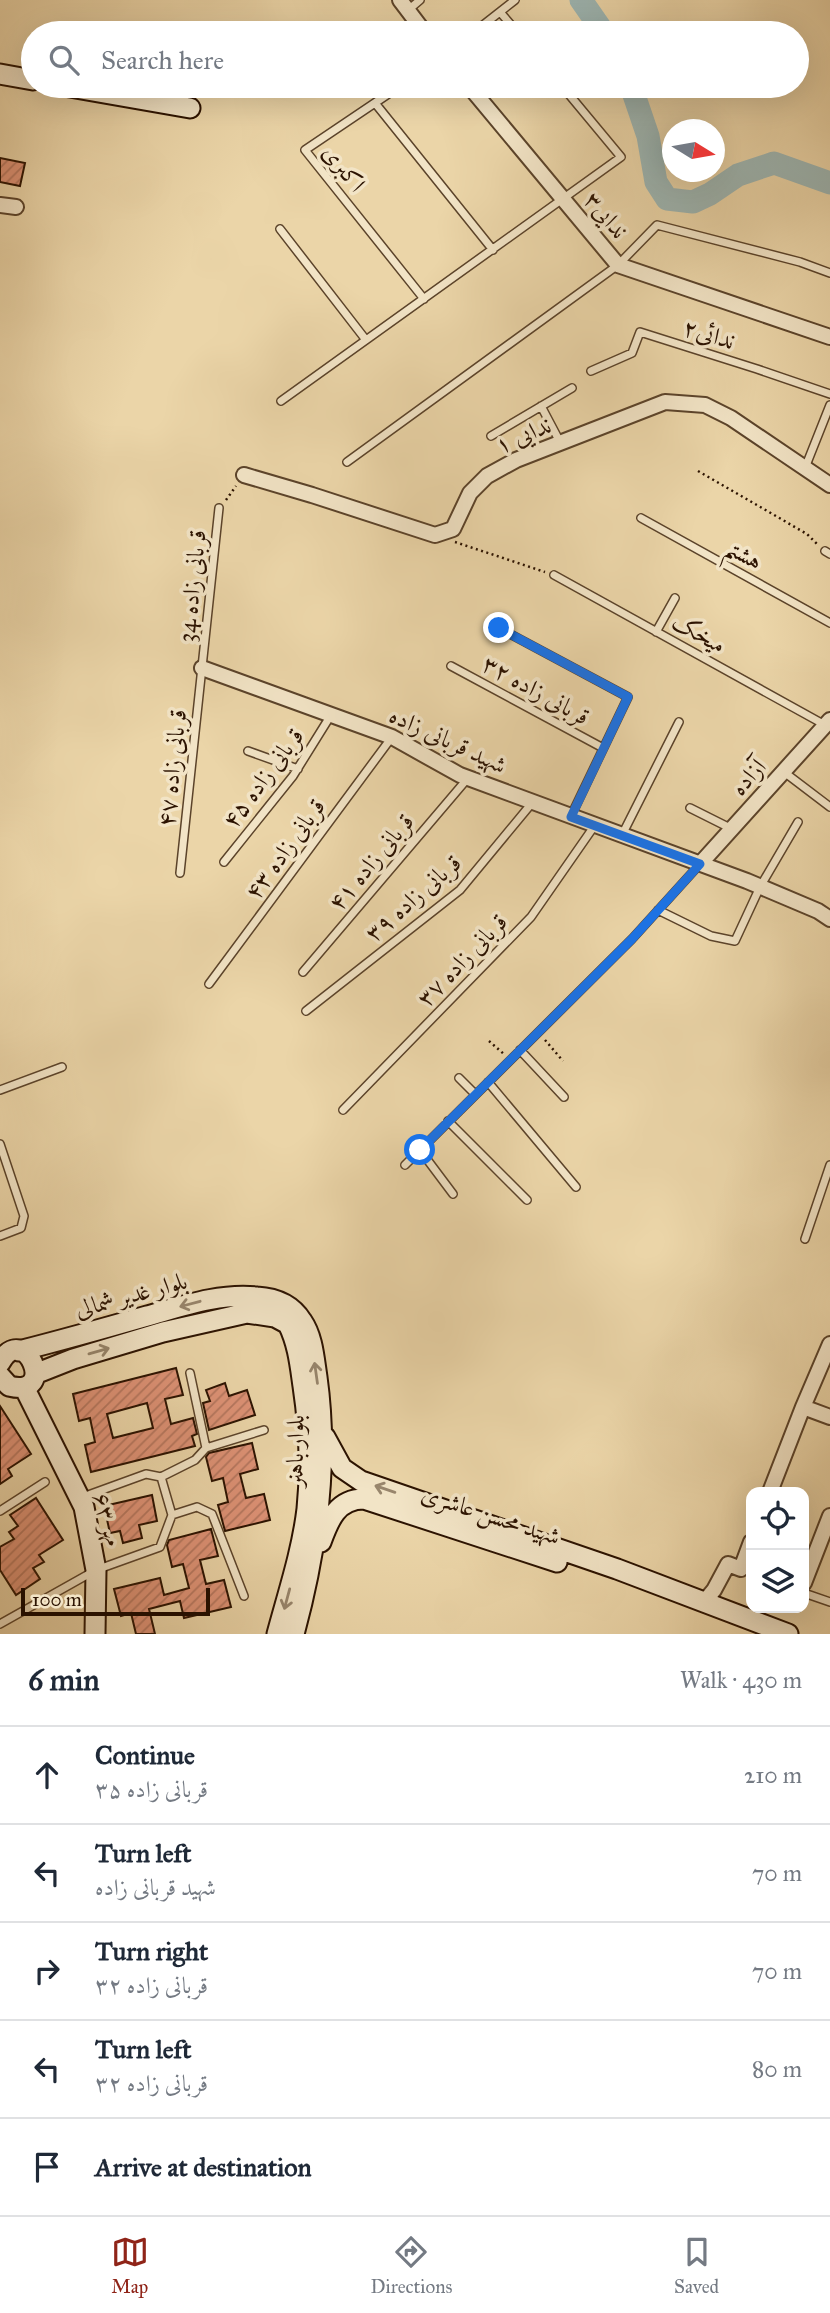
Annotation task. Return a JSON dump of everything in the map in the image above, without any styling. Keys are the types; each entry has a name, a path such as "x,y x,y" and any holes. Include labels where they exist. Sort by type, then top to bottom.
{"street":[{"path":"403,6 415,21"},
{"path":"0,74 21,78"},
{"path":"133,98 190,108"},
{"name":"ندایی۳","path":"479,98 618,265 830,337"},
{"path":"0,205 16,207"},
{"name":"ندایی ۱","path":"435,536 453,529 470,493 486,476 516,460 665,402 705,405 731,418 830,485"},
{"path":"244,475 435,536"},
{"name":"شهید قربانی زاده","path":"202,668 392,737 468,778 760,887 818,911 830,919"},
{"name":"آزاده","path":"700,864 828,723"},
{"name":"بلوار غدیر شمالی","path":"7,1351 205,1300 257,1306"},
{"name":"بلوار باهنر","path":"257,1306 278,1301 290,1307 301,1318 307,1331 317,1376 322,1429 321,1485 308,1576 283,1631"},
{"name":"بلوار غدیر شمالی","path":"14,1383 73,1359 163,1332 247,1314 257,1306"},
{"name":"بلوار باهنر","path":"257,1306 288,1324 293,1334 304,1398 309,1453 307,1510 283,1631"},
{"path":"772,1487 830,1344"},
{"name":"مهر ۶۳","path":"7,1351 33,1359 14,1383 84,1507 96,1570 95,1634"},
{"path":"803,1407 830,1417"},
{"name":"شهید محسن عاشری","path":"322,1429 342,1468 361,1481 617,1569 788,1634"},
{"name":"شهید محسن عاشری","path":"308,1576 334,1513 344,1502 364,1499 587,1572 704,1602"},
{"path":"809,1570 830,1516"},
{"path":"704,1602 720,1581 740,1568 748,1550"}],"lane":[{"path":"403,6 420,0"},
{"path":"488,21 515,0"},
{"path":"500,12 508,21"},
{"name":"اکبری","path":"382,98 305,150 424,299"},
{"path":"281,401 564,200 621,156 572,98"},
{"path":"375,103 493,250"},
{"path":"347,462 618,265 657,225 800,262 830,273"},
{"path":"280,229 366,340"},
{"name":"ندائی۲","path":"591,371 632,353 640,332 830,394"},
{"path":"491,436 572,388"},
{"path":"805,468 830,405"},
{"path":"541,406 561,443"},
{"name":"قربانی زاده 34","path":"202,668 219,508"},
{"name":"هشتم","path":"641,518 830,623"},
{"name":"میخک","path":"554,575 828,723"},
{"path":"656,632 675,598"},
{"name":"قربانی زاده ۳۲","path":"499,628 628,697 571,817"},
{"name":"قربانی زاده ۳۲","path":"452,666 603,748"},
{"name":"قربانی زاده ۴۷","path":"180,873 202,668"},
{"name":"قربانی زاده ۴۵","path":"224,862 298,769 332,715"},
{"path":"622,835 679,722"},
{"name":"قربانی زاده ۴۳","path":"209,984 392,737"},
{"path":"248,751 298,769"},
{"path":"784,772 830,807"},
{"name":"قربانی زاده ۴۱","path":"303,972 468,778"},
{"name":"قربانی زاده ۳۹","path":"306,1011 460,890 532,802"},
{"path":"690,808 733,828"},
{"path":"659,910 711,936 736,941 760,887 798,822"},
{"name":"قربانی زاده ۳۷","path":"343,1110 531,917 594,825"},
{"path":"405,1165 659,910 700,864"},
{"path":"520,1050 564,1097"},
{"path":"0,1090 62,1067"},
{"path":"459,1078 475,1094"},
{"path":"488,1082 576,1186"},
{"path":"448,1121 527,1200"},
{"path":"0,1144 24,1216 21,1228 0,1236"},
{"path":"420,1150 453,1194"},
{"path":"805,1239 830,1165"},
{"path":"190,1373 206,1448"},
{"path":"80,1498 146,1474 161,1477 195,1461 206,1448 264,1430"},
{"path":"0,1624 96,1570 160,1547 172,1515 161,1477"},
{"path":"0,1511 45,1482"},
{"path":"172,1515 197,1507 212,1514 244,1596"},
{"path":"809,1595 830,1602"}],"path":[{"path":"698,471 807,534 828,553"},
{"path":"219,508 244,475"},
{"path":"435,536 554,575"},
{"path":"538,1032 563,1060"},
{"path":"489,1041 509,1060"}],"building":[{"path":"0,158 25,163 20,186 0,182"},
{"path":"176,1368 183,1395 165,1399 171,1424 193,1418 197,1434 192,1436 195,1446 91,1472 85,1445 95,1442 90,1418 79,1421 73,1394","holes":["147,1403 153,1428 113,1438 107,1414"]},
{"path":"225,1383 229,1396 247,1390 255,1415 209,1430 203,1403 210,1401 206,1390"},
{"path":"0,1406 31,1454 8,1469 12,1476 0,1484"},
{"path":"252,1443 258,1469 240,1474 246,1498 264,1494 270,1520 225,1531 218,1505 228,1502 223,1478 212,1481 206,1457 209,1453"},
{"path":"152,1495 157,1521 139,1525 142,1538 123,1543 120,1531 110,1533 104,1506"},
{"path":"36,1498 63,1540 39,1555 44,1562 33,1568 40,1579 16,1595 0,1570 0,1547 14,1539 9,1532 18,1526 10,1515"},
{"path":"211,1529 218,1556 200,1560 206,1584 224,1580 231,1607 184,1618 180,1601 149,1609 155,1634 136,1634 131,1613 121,1616 114,1589 160,1578 164,1595 189,1588 183,1564 172,1567 167,1545 169,1540"}],"waterway":[{"path":"581,0 596,21"},
{"path":"635,98 648,136 656,182 667,199 693,202 738,175 774,163 830,183"}],"route":[{"path":"420,1150 632,939 700,864 571,817 628,697 499,628"}]}
